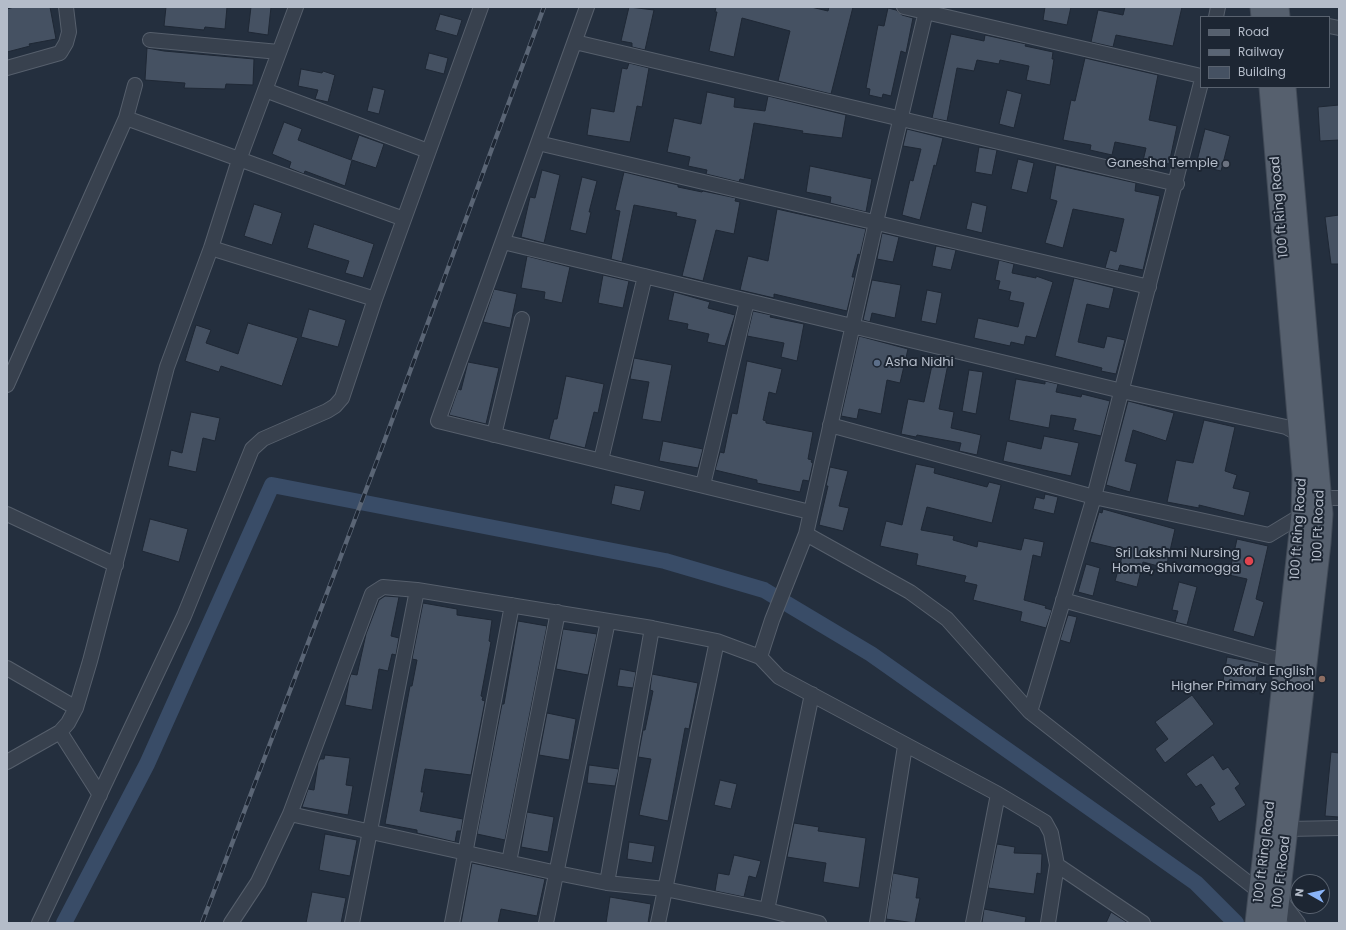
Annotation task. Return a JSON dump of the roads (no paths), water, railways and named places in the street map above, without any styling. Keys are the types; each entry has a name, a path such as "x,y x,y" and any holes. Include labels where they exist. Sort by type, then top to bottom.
{"main road":[{"name":"100 ft Ring Road","path":"1267,910 1286,663 1317,505 1303,474 1270,88"},
{"name":"100 Ft Road","path":"1267,910 1288,829 1320,543 1285,88"}],"street":[{"path":"7,68 60,53 66,43 69,32 66,7"},
{"path":"7,762 60,732 68,723 76,708 116,565 167,368 211,248 239,160 296,7"},
{"path":"39,923 184,616 252,449 263,439 335,406 342,398 375,299 481,7"},
{"path":"587,7 438,421 810,512"},
{"path":"904,7 926,10 1200,76"},
{"path":"760,657 772,620 806,534 852,326 926,10"},
{"path":"150,40 279,52"},
{"path":"575,42 1176,184"},
{"path":"7,385 126,118 135,85"},
{"path":"1030,712 1094,497 1200,87"},
{"path":"265,90 428,151"},
{"path":"126,118 404,219"},
{"path":"538,143 1149,287"},
{"path":"503,242 1122,392 1286,427 1299,434"},
{"path":"211,248 375,299"},
{"path":"601,460 645,276"},
{"path":"703,485 747,301"},
{"path":"494,434 522,319"},
{"path":"830,425 1094,497 1269,535 1317,505"},
{"path":"7,514 116,565"},
{"path":"806,534 910,592 947,619 1030,712 1267,910 1298,923"},
{"path":"231,923 258,882 290,814 372,594 383,587 417,590 652,628 717,642 760,657 779,677 905,746 998,794 1045,822 1051,833 1057,865 1048,923"},
{"path":"352,923 417,590"},
{"path":"1063,600 1277,659 1286,663"},
{"path":"452,923 512,605"},
{"path":"509,862 558,612"},
{"path":"546,923 558,873 608,621"},
{"path":"608,883 652,628"},
{"path":"658,923 717,642"},
{"path":"7,668 76,708"},
{"path":"767,910 812,694"},
{"path":"60,732 100,795"},
{"path":"877,923 905,746"},
{"path":"973,923 998,794"},
{"path":"290,814 370,830 558,873 608,883 665,889 767,910 819,923"},
{"path":"1288,829 1339,828"},
{"path":"1057,865 1143,923"}],"waterway":[{"path":"64,923 147,764 272,485 665,561 764,590 871,654 1196,883 1236,923"}],"railway":[{"path":"202,923 380,453 544,7"}],"place":[{"name":"Ganesha Temple","path":"1226,164"},
{"name":"Asha Nidhi","path":"877,363"},
{"name":"Sri Lakshmi Nursing Home, Shivamogga","path":"1249,561"},
{"name":"Oxford English Higher Primary School","path":"1322,679"}]}
